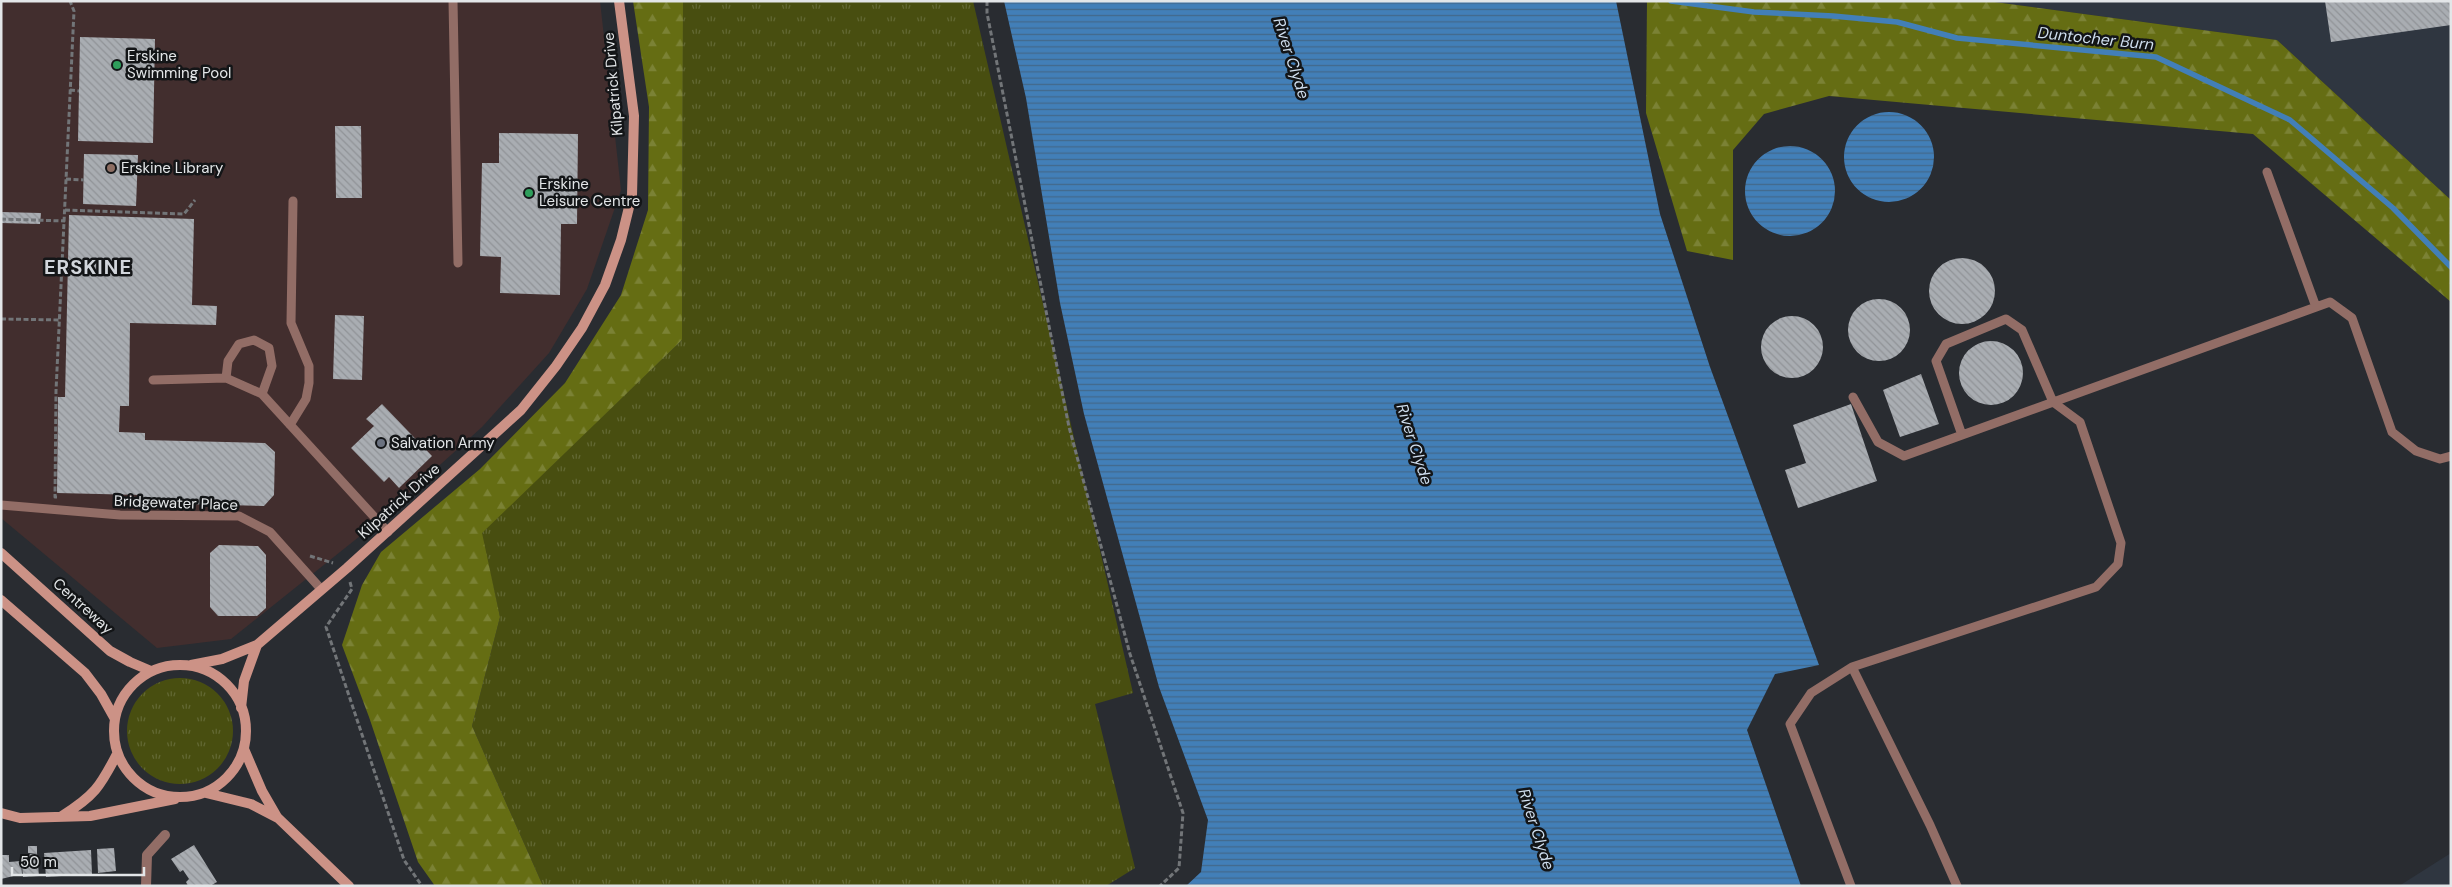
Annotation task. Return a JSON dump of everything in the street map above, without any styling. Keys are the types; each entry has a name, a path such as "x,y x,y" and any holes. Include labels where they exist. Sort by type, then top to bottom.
{"street":[{"name":"Kilpatrick Drive","path":"190,665 222,659 257,645 347,568 521,410 567,351 582,328 605,284 621,240 632,195 634,116 619,1"},
{"name":"Centreway","path":"1,553 110,651 120,658 151,670"},
{"path":"1,600 85,673 101,694 115,719"},
{"name":"Kilpatrick Drive","path":"241,708 244,681 257,645"},
{"path":"61,816 94,794 102,784 117,754 115,719 123,697 136,682 151,670 165,666 190,665 220,681 233,694 241,708 244,749 262,791 278,818 349,886"},
{"path":"1,812 20,818 90,816 206,793 226,778 240,760 244,749"},
{"path":"117,754 137,780 151,790 167,796 183,798"},
{"path":"206,793 251,804 278,818"},
{"path":"146,886 147,855 165,834"}],"lane":[{"path":"453,1 458,263"},
{"path":"2267,172 2316,307"},
{"path":"290,425 306,399 309,383 309,366 302,344 291,323 293,201"},
{"path":"1853,397 1878,442 1904,456 2330,302 2352,318 2392,432 2416,451 2440,459 2451,456"},
{"path":"1850,886 1790,724 1811,693 1852,667 2096,587 2118,564 2121,544 2080,422 2053,402 2022,330 2006,320 1946,344 1936,361 1962,435"},
{"path":"226,378 228,361 239,344 254,340 269,348 272,366 262,394"},
{"path":"153,380 226,378 262,394 388,532"},
{"name":"Bridgewater Place","path":"1,505 79,513 239,516 270,532 320,590"},
{"path":"1852,667 1930,825 1956,886"}],"path":[{"path":"60,511 61,497 55,497 56,391 61,320 74,11 70,1"},
{"path":"987,1 987,13 1069,426 1130,654 1183,813 1179,868 1160,886"},
{"path":"70,90 79,91"},
{"path":"66,179 84,180"},
{"path":"65,210 184,214 195,200"},
{"path":"1,219 64,221"},
{"path":"1,319 61,320"},
{"path":"301,553 347,568 352,588 326,627 404,860 422,886"}],"shaded area":[{"path":"1,1 600,1 621,190 587,289 549,353 482,427 370,528 231,639 157,648 1,518"},
{"path":"1987,1 2451,1 2451,200 2277,40"},
{"path":"2451,853 2451,886 2399,886"}],"green space":[{"path":"633,1 683,1 682,340 482,533 500,617 472,726 543,886 435,886 418,862 369,717 342,645 362,585 381,552 480,469 565,383 621,295 648,210 649,107"},
{"path":"683,1 973,1 1133,693 1095,704 1135,868 1106,886 543,886 472,726 500,617 481,533 682,340"},
{"path":"1647,1 1987,1 2277,40 2451,200 2451,302 2253,134 1829,96 1764,114 1733,150 1733,260 1687,251 1646,113"},
{"path":"180,678 200,682 217,694 229,711 233,731 229,751 217,768 200,780 180,784 160,780 143,768 131,751 127,731 131,711 143,694 160,682"}],"water":[{"name":"River Clyde","path":"1004,1 1616,1 1660,214 1710,367 1819,665 1775,674 1747,730 1801,886 1186,886 1201,872 1208,820 1159,687 1084,414 1060,303 1026,98"},
{"path":"1889,112 1906,115 1921,125 1931,140 1934,157 1931,174 1921,189 1906,199 1889,202 1872,199 1857,189 1847,174 1844,157 1847,140 1857,125 1872,115"},
{"path":"1790,146 1807,149 1822,159 1832,174 1835,191 1832,208 1822,223 1807,233 1790,236 1773,233 1758,223 1748,208 1745,191 1748,174 1758,159 1773,149"}],"building":[{"path":"2325,1 2451,1 2451,25 2331,42"},
{"name":"Erskine Swimming Pool","path":"80,37 155,39 153,143 78,141"},
{"path":"335,126 361,126 362,198 336,198"},
{"name":"Erskine Leisure Centre","path":"499,133 578,134 577,224 561,224 560,295 500,293 501,257 480,256 482,163 499,163"},
{"name":"Erskine Library","path":"84,154 138,155 136,206 83,204"},
{"path":"1,212 41,213 40,224 1,223"},
{"path":"69,215 194,219 192,305 217,306 216,325 130,323 129,406 120,406 119,432 145,433 145,440 265,443 275,452 274,495 264,506 141,503 141,495 57,493 58,397 65,397"},
{"path":"1956,258 1968,258 1980,263 1990,273 1995,285 1993,304 1980,319 1968,324 1956,324 1944,319 1934,309 1929,297 1929,285 1934,273 1944,263"},
{"path":"1873,299 1885,299 1901,308 1908,318 1910,330 1908,342 1901,352 1885,361 1873,361 1862,356 1853,347 1848,336 1848,324 1853,313 1862,304"},
{"path":"335,315 364,316 362,380 333,379"},
{"path":"1786,316 1798,316 1814,325 1821,335 1823,347 1821,359 1814,369 1798,378 1786,378 1775,373 1766,364 1761,353 1761,341 1766,330 1775,321"},
{"path":"1991,341 2003,343 2014,350 2021,361 2023,373 2021,385 2014,396 2003,403 1991,405 1979,403 1968,396 1961,385 1959,373 1961,361 1968,350 1979,343"},
{"path":"1921,374 1939,424 1900,437 1883,390"},
{"path":"382,404 432,456 399,488 389,477 384,482 351,448 374,426 366,419"},
{"path":"1851,404 1877,481 1798,508 1785,470 1806,463 1793,425"},
{"path":"219,545 258,546 266,555 266,608 257,616 218,616 210,607 210,553"},
{"path":"194,845 217,882 210,886 188,886 186,882 189,879 183,870 180,872 171,859"},
{"path":"28,846 37,846 37,853 28,853"},
{"path":"114,848 116,871 98,873 97,849"},
{"path":"91,850 92,874 46,877 44,853"},
{"path":"37,853 39,876 23,877 21,855"},
{"path":"1,855 9,855 9,862 21,861 22,874 1,879"}],"waterway":[{"name":"Duntocher Burn","path":"1671,1 1754,12 1833,16 1897,22 1957,38 2156,57 2290,120 2393,208 2451,267"}],"place":[{"name":"Erskine Swimming Pool","path":"117,65"},
{"name":"Erskine Library","path":"111,168"},
{"name":"Erskine Leisure Centre","path":"529,193"},
{"name":"Salvation Army","path":"381,443"}],"district":[{"name":"ERSKINE","path":"88,267"}]}
